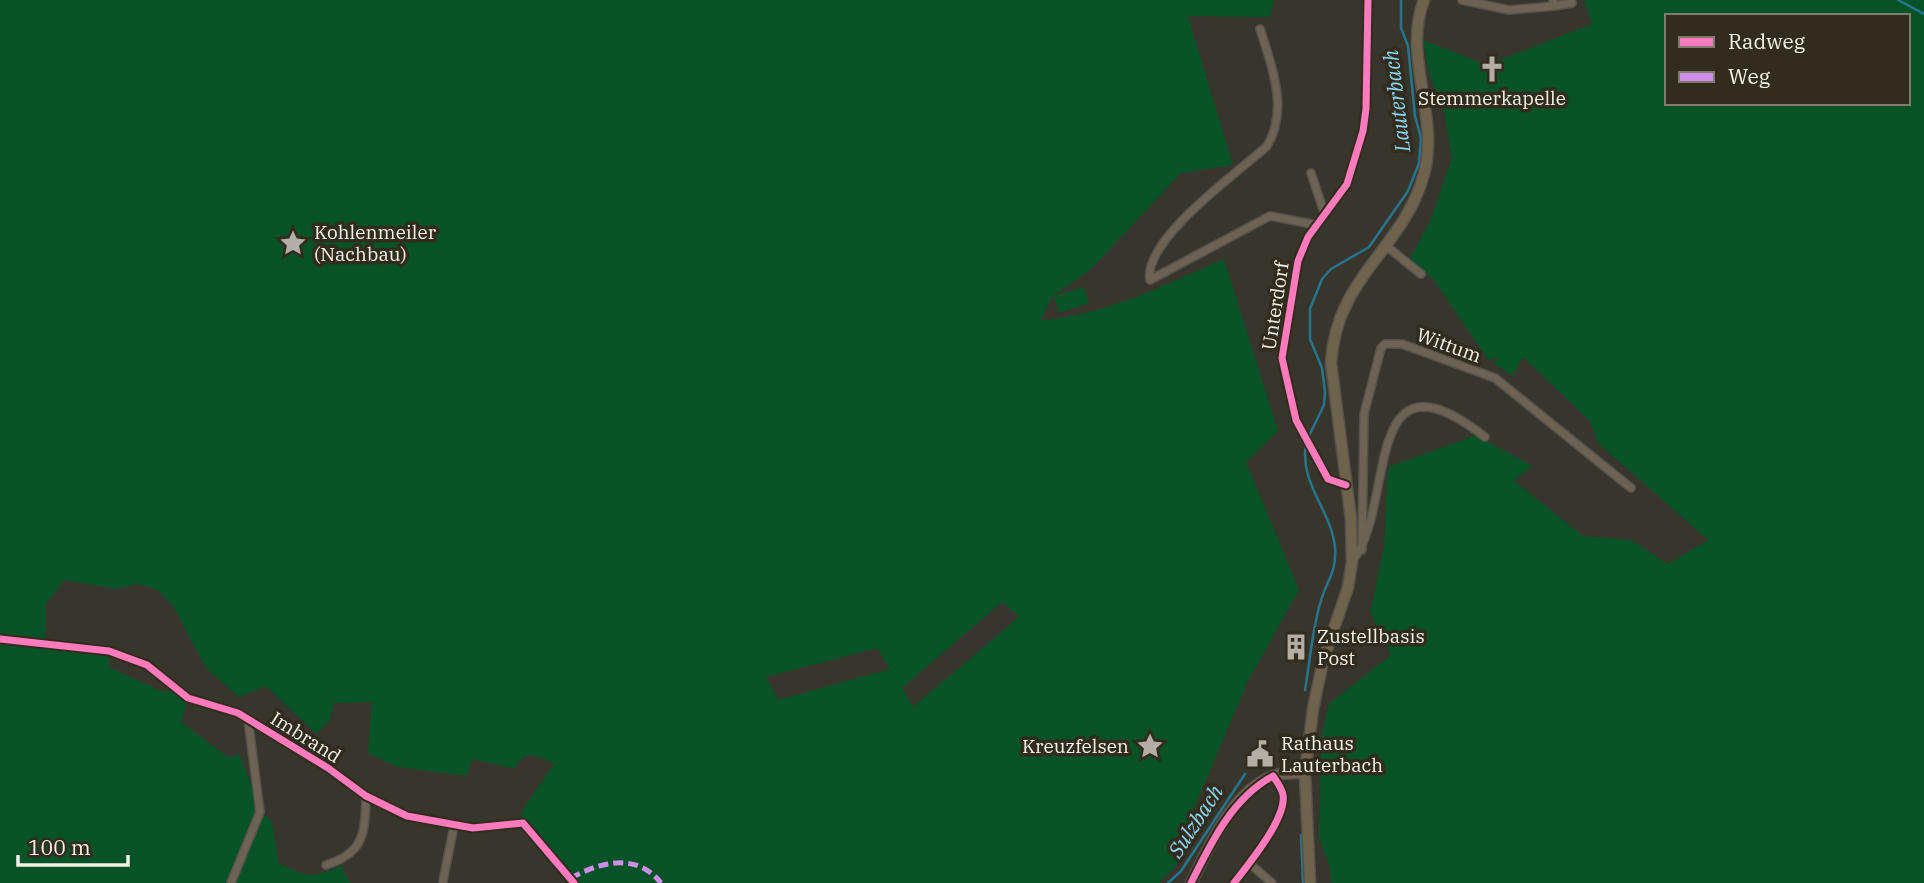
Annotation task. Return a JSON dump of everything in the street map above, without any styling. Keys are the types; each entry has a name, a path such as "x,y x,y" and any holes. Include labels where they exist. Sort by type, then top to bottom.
{"main road":[{"path":"1310,883 1306,773 1319,678 1348,587 1352,562 1346,485 1334,404 1332,340 1350,292 1412,206 1428,150 1416,40 1416,21 1424,0"},
{"path":"1191,883 1232,811 1253,789 1273,776 1306,773"}],"street":[{"name":"Unterdorf","path":"1346,485 1328,479 1304,437 1296,420 1282,358 1293,275 1303,246 1347,184 1364,123 1368,0"},
{"path":"1462,0 1509,10 1553,3 1572,4"},
{"path":"1260,29 1274,72 1277,95 1277,120 1272,137 1267,146 1180,221 1151,268 1150,280 1270,216 1317,225"},
{"path":"1311,173 1325,215"},
{"path":"1385,245 1421,274"},
{"name":"Wittum","path":"1362,550 1364,414 1381,348 1391,343 1482,373 1508,386 1631,488"},
{"path":"1352,562 1362,550 1368,536 1385,445 1402,416 1420,407 1438,410 1452,414 1485,437"},
{"name":"Imbrand","path":"0,639 109,652 147,665 188,698 238,713 328,768 366,796 407,817 483,828 523,823 573,883"},
{"name":"Imbrand","path":"231,883 260,812 248,719"},
{"path":"1234,883 1250,864 1283,805 1281,788 1273,776"},
{"path":"326,865 343,860 359,845 366,821 366,796"},
{"path":"443,881 454,825"},
{"path":"1250,864 1272,883"}],"green space":[{"path":"0,0 1274,0 1270,17 1188,16 1233,165 1181,173 1091,269 1052,297 1041,320 1112,306 1224,259 1278,431 1246,462 1299,590 1248,681 1192,813 1185,856 1159,883 574,883 519,821 525,806 554,764 532,755 522,758 515,769 472,759 467,776 397,767 368,753 372,702 334,703 330,720 316,734 266,686 239,697 206,668 174,608 158,590 137,584 116,589 64,580 46,604 45,642 109,651 109,667 161,691 178,692 188,698 181,722 229,758 239,754 261,809 272,822 279,863 310,875 341,865 350,883 0,883","holes":["1002,602 1019,617 913,707 902,688","877,648 890,669 778,700 766,677"]},
{"path":"1584,0 1924,0 1924,883 1331,883 1330,868 1319,838 1321,739 1329,704 1391,655 1370,612 1384,548 1388,467 1476,435 1532,466 1514,481 1583,536 1631,540 1668,564 1708,540 1598,443 1590,421 1523,357 1513,376 1495,364 1498,356 1489,361 1433,279 1410,258 1430,221 1452,158 1445,116 1430,76 1423,40 1487,65 1592,24"},
{"path":"1084,287 1089,303 1059,313 1054,296"}],"waterway":[{"name":"Lauterbach","path":"1308,438 1324,405 1322,368 1310,339 1310,309 1322,279 1331,269 1369,247 1408,191 1419,163 1421,138 1415,116 1408,46 1401,28 1401,0"},
{"path":"1898,0 1924,14"},
{"name":"Lauterbach","path":"1305,690 1317,614 1333,570 1335,556 1328,521 1307,471 1306,444"},
{"name":"Sulzbach","path":"1168,883 1181,871 1245,774"},
{"name":"Lauterbach","path":"1301,835 1303,883"}],"marked path":[{"path":"571,878 606,864 618,863 641,867 661,883"}],"cycle path":[{"path":"1346,485 1328,479 1296,420 1282,358 1298,261 1308,237 1347,184 1363,131 1366,109 1368,0"},
{"path":"0,639 109,651 147,665 188,698 238,713 328,768 366,796 407,816 473,828 523,823 574,883"},
{"path":"1191,883 1215,837 1234,809 1246,796 1273,776 1283,795 1279,816 1265,841 1234,883"}],"place":[{"name":"Stemmerkapelle","path":"1492,69"},
{"name":"Kohlenmeiler (Nachbau)","path":"293,243"},
{"name":"Zustellbasis Post","path":"1296,647"},
{"name":"Kreuzfelsen","path":"1150,746"},
{"name":"Rathaus Lauterbach","path":"1260,754"}]}
